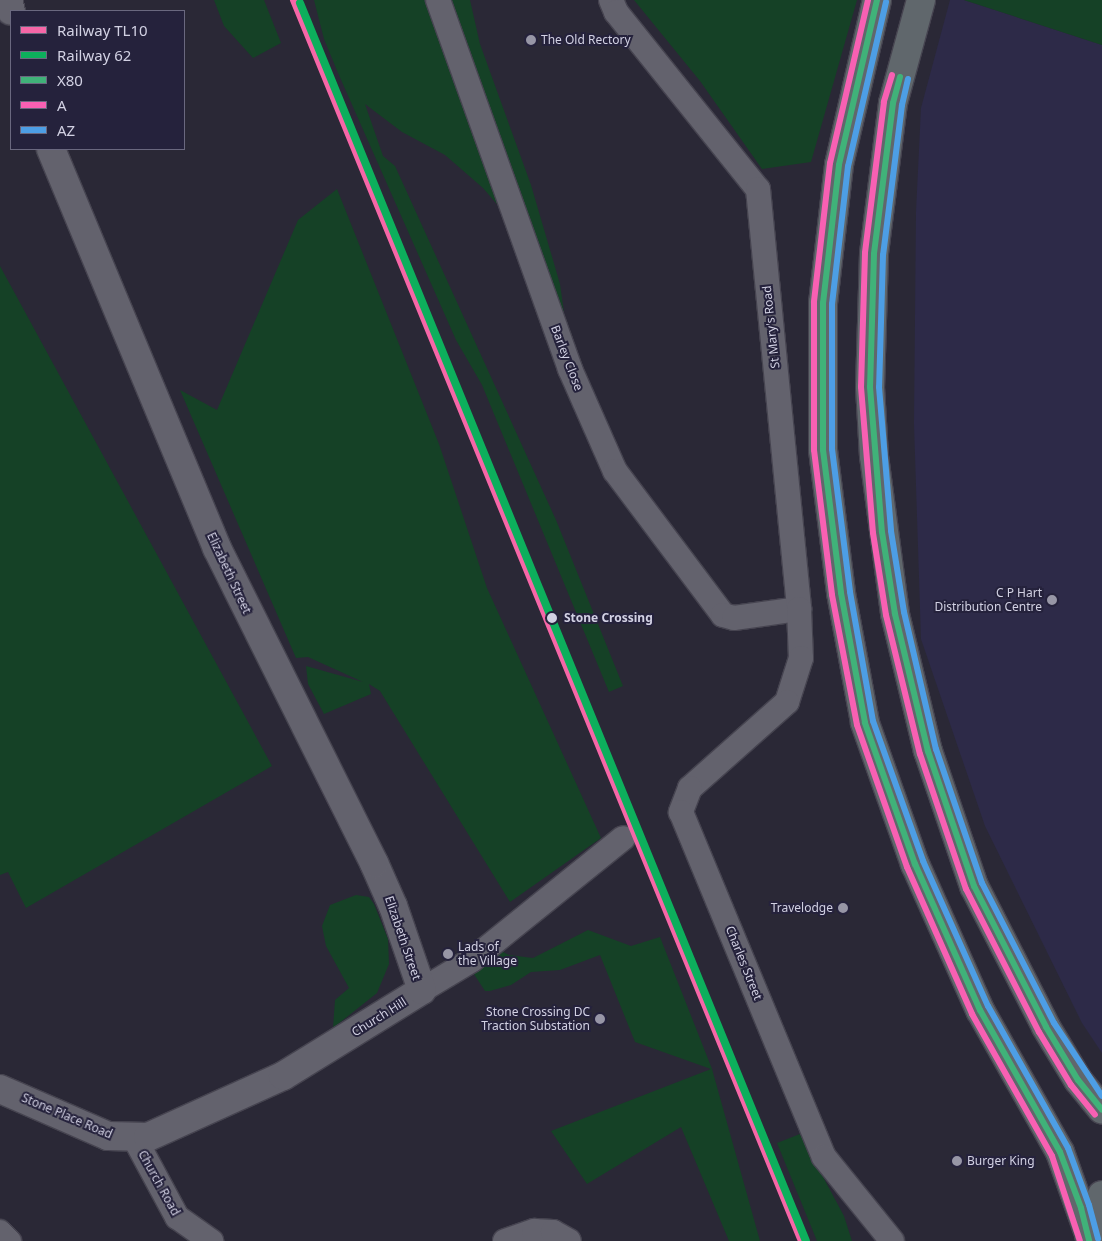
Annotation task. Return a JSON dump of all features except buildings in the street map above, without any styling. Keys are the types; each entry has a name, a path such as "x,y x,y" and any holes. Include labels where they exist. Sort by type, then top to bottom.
{"main road":[{"path":"877,0 839,165 823,304 823,450 841,593 865,723 915,864 971,992 1060,1152 1088,1238"},
{"path":"921,0 893,103 874,254 870,387 874,456 894,614 928,751 974,886 1046,1027 1078,1080 1102,1110"},
{"path":"1088,1238 1102,1195"}],"street":[{"name":"Barley Close","path":"438,0 570,369 615,471 723,615 741,618 799,609"},
{"name":"St Mary's Road","path":"611,0 616,12 758,188 799,609 801,658 787,702"},
{"name":"Elizabeth Street","path":"51,150 216,548 374,863 393,906 422,990"},
{"name":"Charles Street","path":"787,702 690,788 681,812 824,1157 892,1241"},
{"name":"Church Hill","path":"135,1139 154,1135 190,1120 276,1080 467,964 623,838"},
{"name":"Stone Place Road","path":"0,1089 108,1136 135,1139"},
{"name":"Church Road","path":"135,1139 177,1217 211,1241"},
{"path":"505,1241 534,1230 553,1232 569,1241"},
{"path":"0,1232 9,1241"}],"shaded area":[{"path":"950,0 964,0 1102,45 1102,1053 1082,1023 985,826 921,639 914,424 916,212 921,108"}],"green space":[{"path":"214,0 264,0 281,43 253,58 224,26"},
{"path":"314,0 470,0 480,44 531,185 560,284 566,327 502,210 483,188 445,155 402,132 365,104 383,156 395,166 556,520 623,686 609,692 482,385 456,340 338,73 324,39"},
{"path":"634,0 857,0 811,162 762,169 700,81"},
{"path":"964,0 1102,0 1102,45"},
{"path":"337,189 439,444 487,588 601,838 510,902 380,691 369,684 371,694 324,714 308,684 306,666 363,682 308,657 296,658 180,390 217,410 298,220"},
{"path":"0,266 272,766 26,908 8,872 0,875"},
{"path":"356,895 369,897 374,904 388,939 389,964 377,993 333,1028 335,1000 349,988 326,946 322,926 330,905"},
{"path":"588,930 631,946 660,937 712,1069 760,1241 729,1241 681,1127 587,1184 551,1131 711,1069 635,1042 600,955 560,970 531,972 511,985 490,991 485,991 472,971 499,950 509,955 533,958"},
{"path":"800,1134 844,1216 852,1241 817,1241 777,1143"}],"rail line":[{"name":"TL10","path":"294,0 802,1241"},
{"name":"62","path":"300,3 806,1241"}],"transit line":[{"name":"A","path":"868,0 830,163 814,302 814,450 832,595 857,725 907,867 972,1014 1052,1156 1080,1241"},
{"name":"X80","path":"877,0 839,165 823,303 823,450 841,593 865,723 915,864 980,1010 1060,1152 1081,1208 1089,1241"},
{"name":"AZ","path":"886,2 848,166 832,304 832,449 850,592 873,721 923,861 988,1006 1068,1148 1089,1205 1098,1239"},
{"name":"A","path":"892,75 884,102 865,253 861,387 873,533 886,615 920,754 966,889 1039,1032 1071,1085 1095,1115"},
{"name":"X80","path":"900,77 893,103 874,254 870,387 882,532 895,614 928,751 974,886 1046,1027 1078,1080 1102,1110"},
{"name":"AZ","path":"908,79 902,105 883,255 879,387 891,531 904,612 936,749 982,883 1054,1023 1102,1096"}],"place":[{"name":"The Old Rectory","path":"531,40"},
{"name":"C P Hart Distribution Centre","path":"1052,600"},
{"name":"Stone Crossing","path":"552,618"},
{"name":"Travelodge","path":"843,908"},
{"name":"Lads of the Village","path":"448,954"},
{"name":"Stone Crossing DC Traction Substation","path":"600,1019"},
{"name":"Burger King","path":"957,1161"}]}
